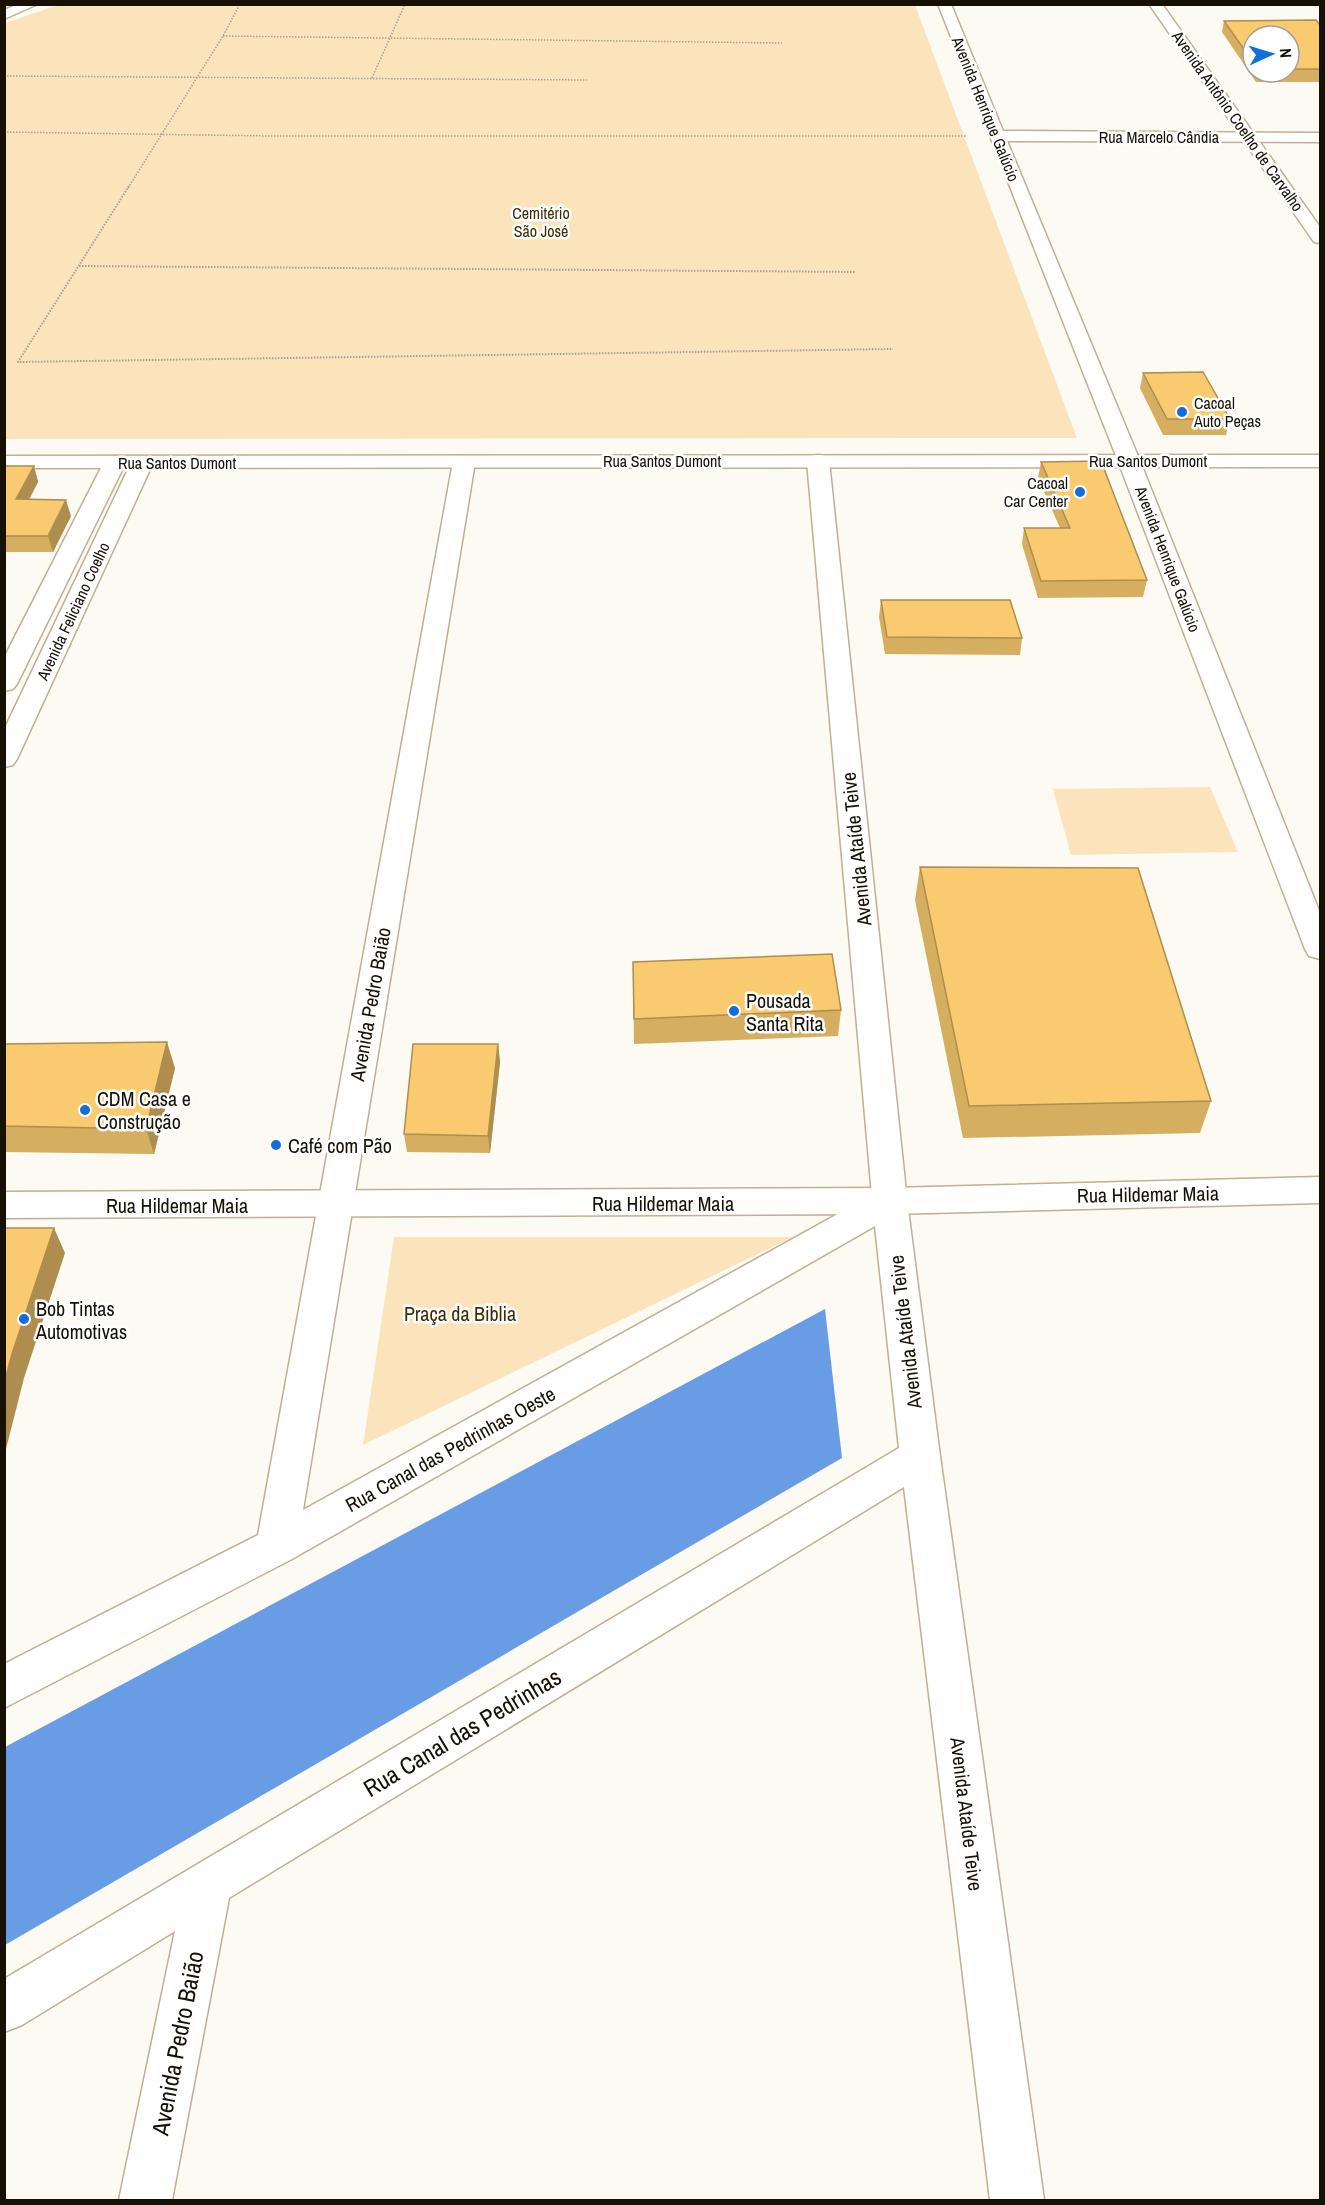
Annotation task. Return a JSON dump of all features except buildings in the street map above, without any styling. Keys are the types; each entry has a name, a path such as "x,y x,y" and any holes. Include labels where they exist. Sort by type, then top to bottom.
{"street":[{"path":"4,15 32,4"},
{"name":"Avenida Henrique Galúcio","path":"944,4 1129,461 1320,949"},
{"name":"Avenida Antônio Coelho de Carvalho","path":"1155,4 1320,238"},
{"name":"Rua Marcelo Cândia","path":"998,136 1320,137"},
{"name":"Avenida Ataíde Teive","path":"818,461 890,1201 920,1456 1017,2200"},
{"name":"Rua Santos Dumont","path":"4,462 1320,461"},
{"name":"Avenida Feliciano Coelho","path":"4,684 115,462"},
{"name":"Avenida Pedro Baião","path":"277,1546 464,462"},
{"name":"Avenida Feliciano Coelho","path":"4,759 142,463"},
{"name":"Rua Hildemar Maia","path":"4,1205 890,1201 1320,1190"},
{"name":"Rua Canal das Pedrinhas Oeste","path":"4,1687 277,1546 890,1201"},
{"name":"Rua Canal das Pedrinhas","path":"4,2007 920,1456"},
{"name":"Avenida Pedro Baião","path":"146,2200 208,1885"}],"path":[{"path":"240,4 198,77 18,362 893,349"},
{"path":"372,78 405,4"},
{"path":"223,36 783,43"},
{"path":"4,76 587,80"},
{"path":"4,132 998,136"},
{"path":"78,266 856,272"}],"green space":[{"name":"Cemitério São José","path":"61,4 915,5 1077,438 5,439 5,23"},
{"path":"1210,787 1238,852 1071,855 1053,789"},
{"name":"Praça da Biblia","path":"394,1237 793,1237 363,1445"}],"water":[{"path":"825,1309 842,1458 5,1945 5,1747"}],"place":[{"name":"Cacoal Auto Peças","path":"1182,412"},
{"name":"Cacoal Car Center","path":"1080,492"},
{"name":"Pousada Santa Rita","path":"734,1011"},
{"name":"CDM Casa e Construção","path":"85,1110"},
{"name":"Café com Pão","path":"276,1145"},
{"name":"Bob Tintas Automotivas","path":"24,1319"}]}
